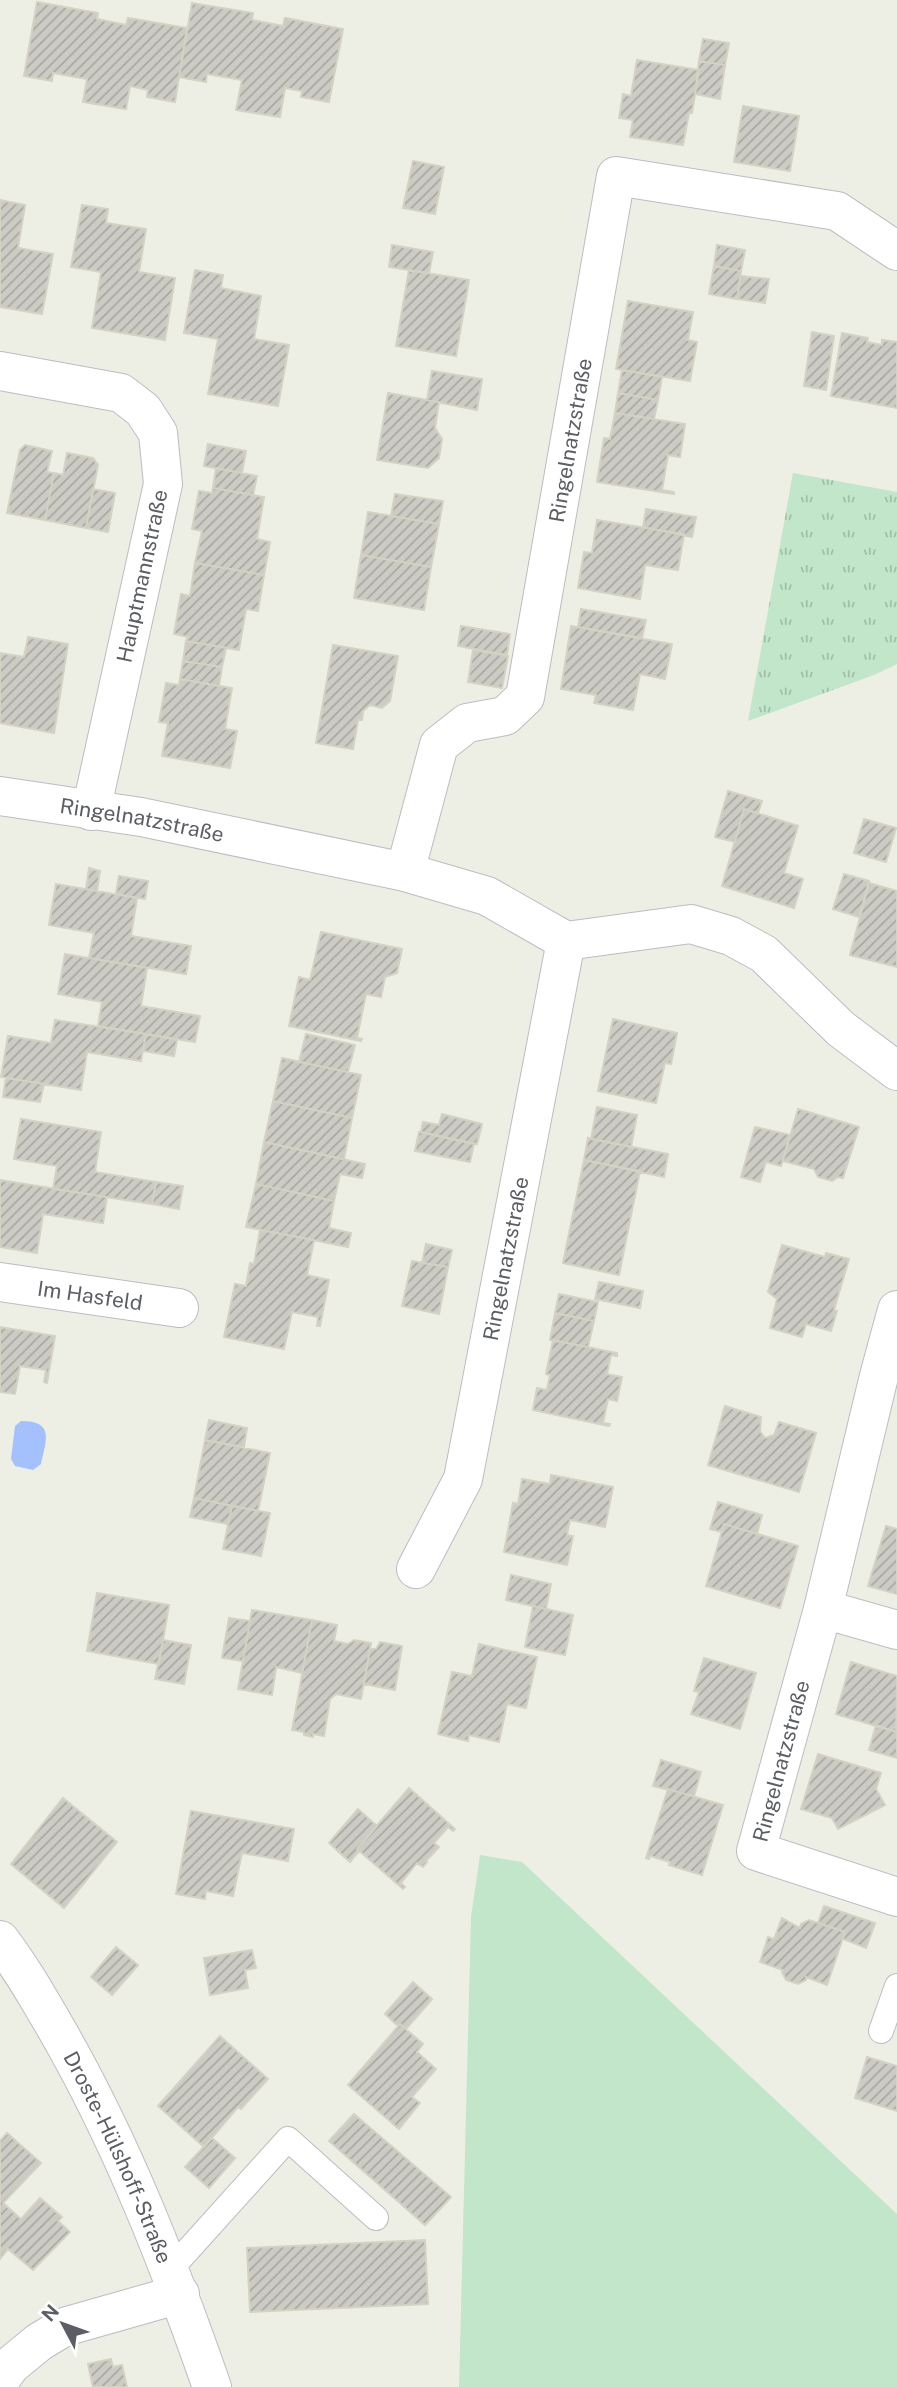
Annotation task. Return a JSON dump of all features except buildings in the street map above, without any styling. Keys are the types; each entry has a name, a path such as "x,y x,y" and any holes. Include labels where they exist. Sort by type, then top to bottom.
{"street":[{"name":"Ringelnatzstraße","path":"405,872 439,745 467,723 505,716 525,697 616,176 837,211 897,251"},
{"name":"Hauptmannstraße","path":"0,370 121,393 143,410 158,433 163,484 91,811"},
{"name":"Ringelnatzstraße","path":"0,796 141,817 405,872 487,897 566,941 463,1479 416,1569"},
{"path":"566,941 691,924 731,936 764,954 841,1029 897,1071"},
{"name":"Im Hasfeld","path":"0,1282 179,1308"},
{"name":"Ringelnatzstraße","path":"897,1310 888,1378 756,1851 897,1897"},
{"path":"823,1609 897,1630"},
{"name":"Droste-Hülshoff-Straße","path":"0,1940 18,1964 75,2062 129,2169 175,2282 212,2387"},
{"path":"0,2380 11,2365 39,2342 64,2327 175,2282"}],"lane":[{"path":"881,2031 897,1986"},
{"path":"175,2282 288,2139 376,2218"}],"green space":[{"path":"793,473 897,492 897,664 748,721"},
{"path":"480,1855 522,1862 897,2214 897,2387 459,2387 471,1917"}],"water":[{"path":"21,1421 39,1424 46,1434 41,1464 33,1470 15,1466 11,1459 15,1426"}]}
